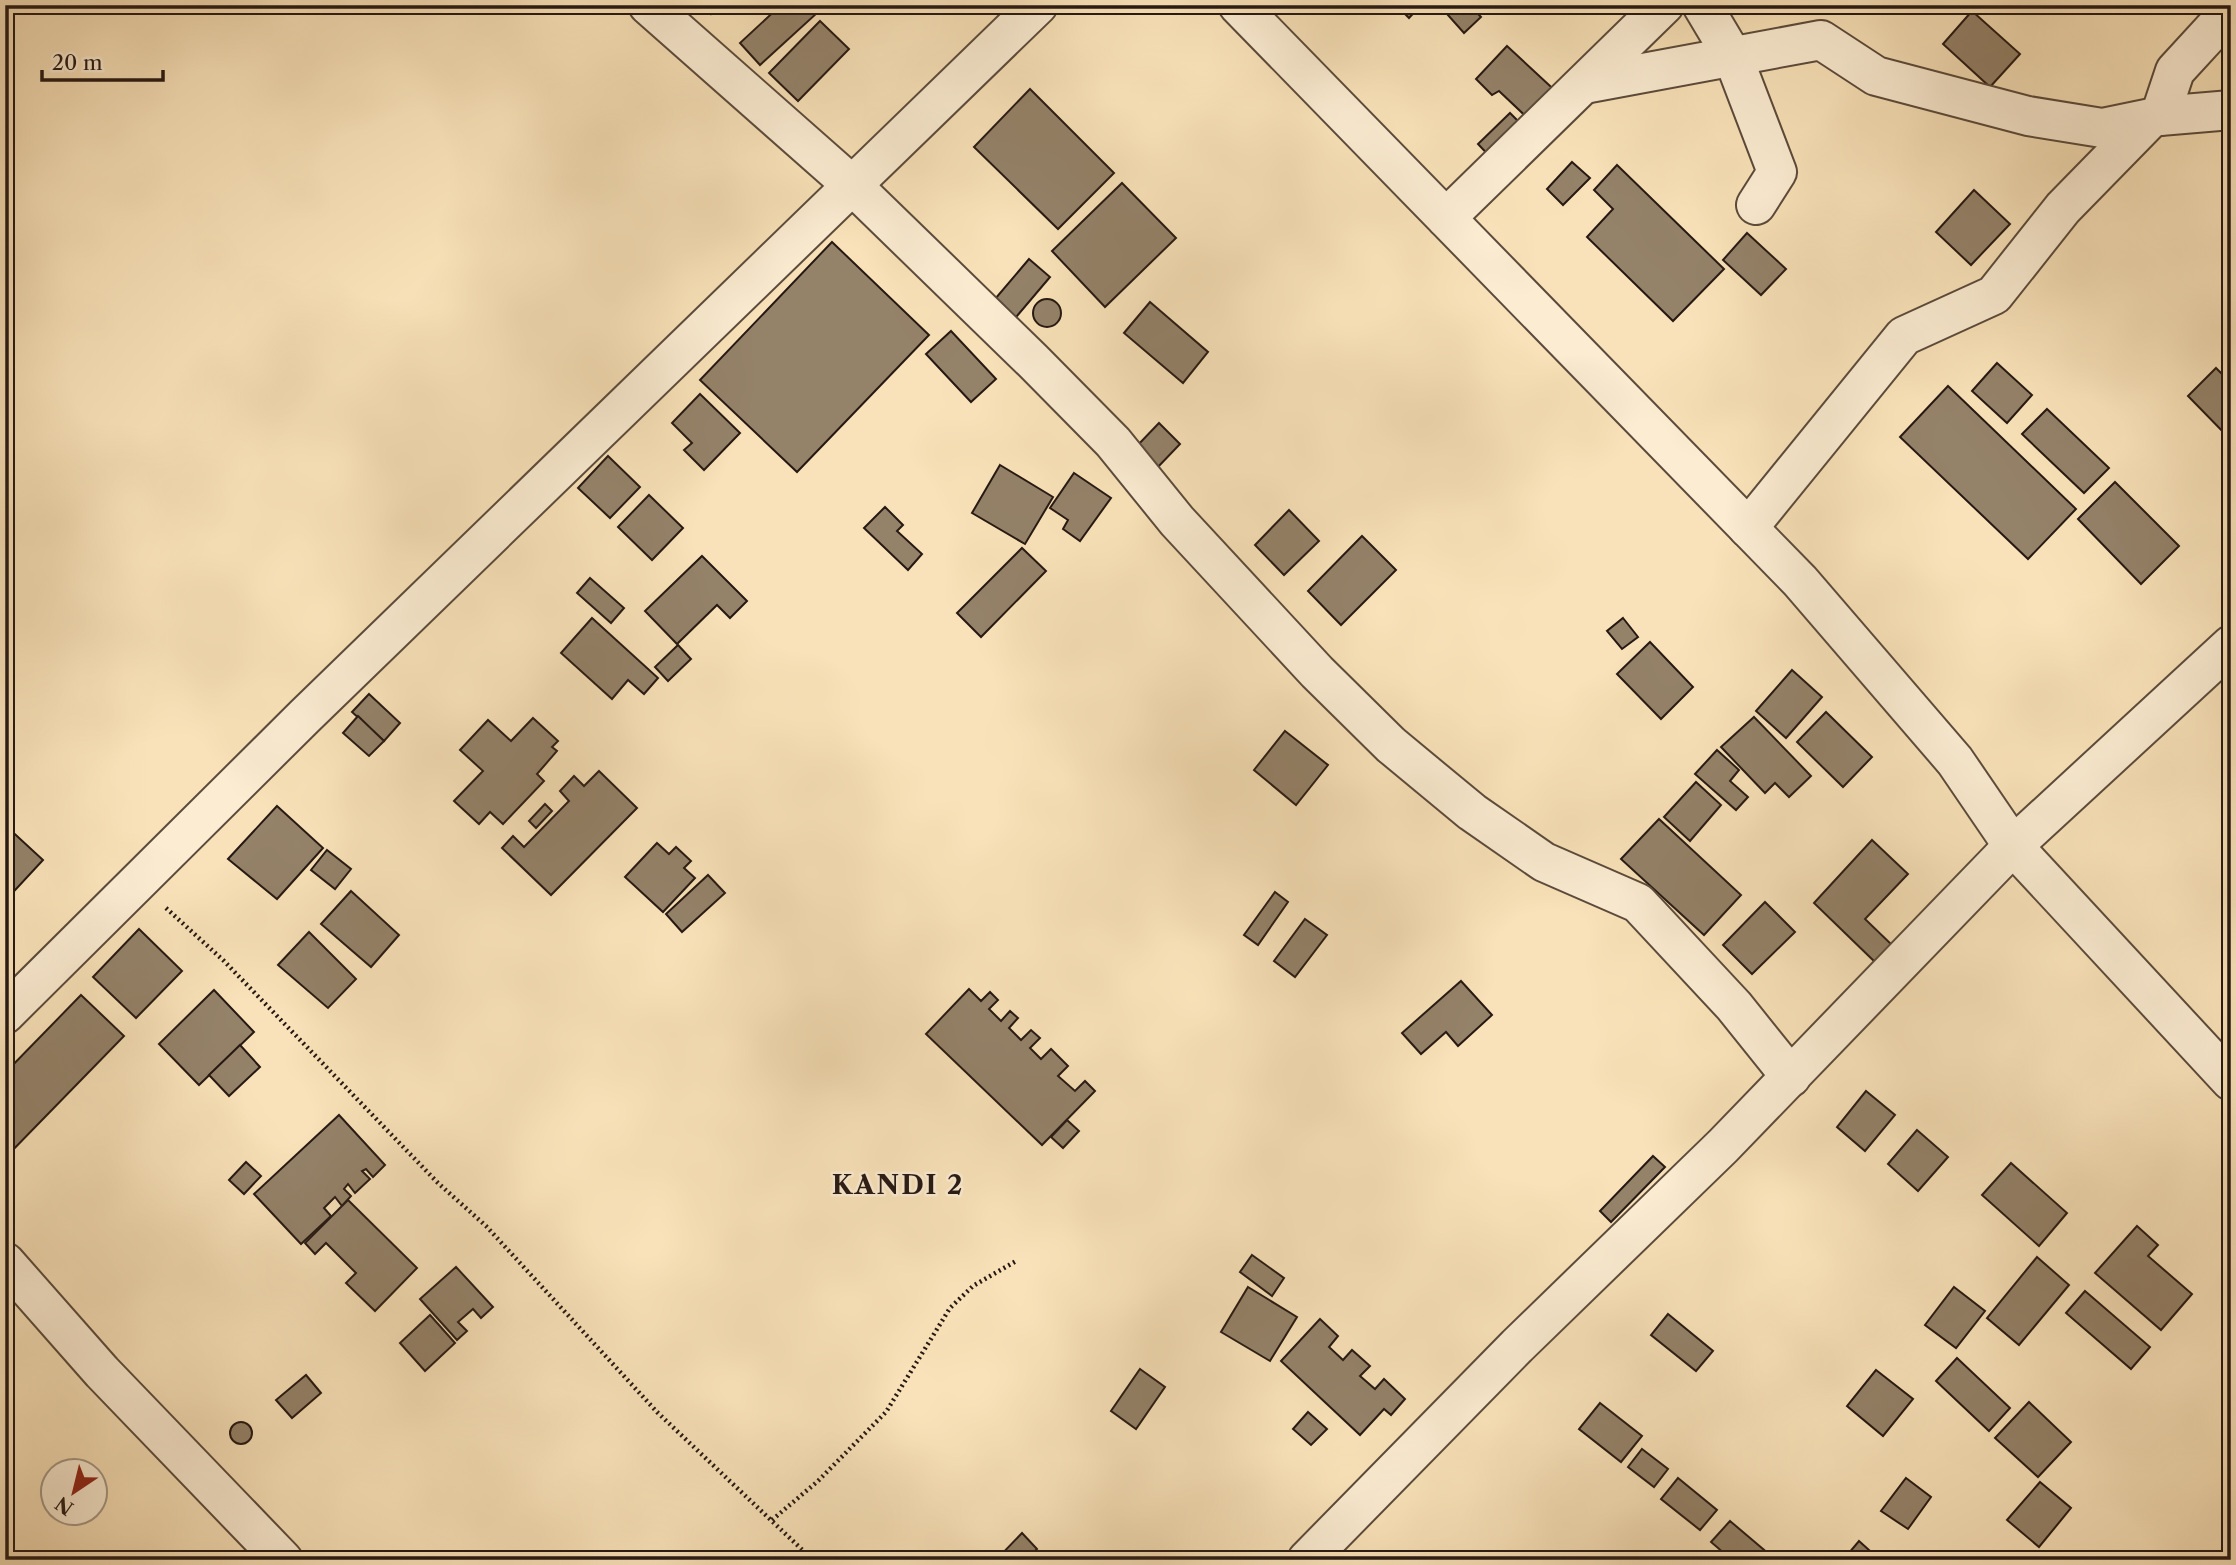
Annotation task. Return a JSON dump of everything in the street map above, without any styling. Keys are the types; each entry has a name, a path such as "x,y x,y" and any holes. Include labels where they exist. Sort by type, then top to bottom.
{"street":[{"path":"648,5 853,186 1113,442 1177,522 1317,672 1391,746 1472,812 1544,862 1638,903 1734,1006 1791,1077"},
{"path":"5,1014 138,881 1038,5"},
{"path":"1238,5 1801,581 1955,761 2013,846 2231,1081"},
{"path":"1446,218 1664,5"},
{"path":"1702,5 1733,57 1777,172 1756,205"},
{"path":"1748,527 1903,336 1994,295 2063,208 2155,117 2175,71 2231,10"},
{"path":"1584,83 1821,40 1876,76 2028,116 2102,128 2155,117 2231,110"},
{"path":"1307,1560 1517,1346 1791,1077 2013,846 2231,645"},
{"path":"5,1262 102,1372 283,1560"}],"path":[{"path":"138,881 224,961 438,1183 486,1226 657,1412 813,1560"},
{"path":"772,1520 818,1481 886,1412 950,1308 973,1286 1016,1261"}],"building":[{"path":"703,5 721,5 711,14"},
{"path":"781,5 810,5 817,13 760,65 740,43"},
{"path":"1396,5 1421,5 1409,18"},
{"path":"1439,5 1470,5 1481,17 1464,33"},
{"path":"1972,11 2020,54 1990,87 1943,44"},
{"path":"820,21 849,49 798,101 769,73"},
{"path":"1507,46 1562,97 1535,125 1499,91 1492,95 1476,79"},
{"path":"1030,89 1114,173 1058,229 974,147"},
{"path":"1510,113 1527,130 1495,162 1478,144"},
{"path":"1572,162 1590,178 1563,205 1547,189"},
{"path":"1617,165 1724,269 1673,321 1587,237 1613,209 1594,190"},
{"path":"1122,183 1176,238 1105,307 1052,251"},
{"path":"1974,190 2010,224 1971,265 1936,232"},
{"path":"1747,233 1786,269 1761,295 1723,260"},
{"path":"832,242 929,335 797,472 700,380"},
{"path":"1029,259 1050,277 1011,323 990,305"},
{"path":"1047,299 1057,303 1061,313 1057,323 1047,327 1037,323 1033,313 1037,303"},
{"path":"1150,302 1208,352 1183,383 1124,333"},
{"path":"951,331 996,379 971,402 926,354"},
{"path":"1997,363 2032,395 2007,423 1972,391"},
{"path":"2216,368 2231,383 2231,440 2188,396"},
{"path":"1948,386 2076,509 2028,559 1900,437"},
{"path":"700,394 740,433 704,470 684,450 692,443 672,423"},
{"path":"2047,409 2109,468 2084,493 2022,434"},
{"path":"1159,423 1180,444 1156,469 1135,448"},
{"path":"608,456 640,487 610,518 578,488"},
{"path":"1000,465 1053,497 1025,544 972,513"},
{"path":"1074,473 1111,498 1080,541 1063,529 1068,520 1050,508"},
{"path":"2115,482 2179,546 2141,584 2078,519"},
{"path":"649,495 683,528 652,560 618,527"},
{"path":"885,507 903,525 897,531 922,554 908,570 864,528"},
{"path":"1289,510 1319,541 1284,575 1255,545"},
{"path":"1362,536 1396,570 1341,625 1308,591"},
{"path":"1022,548 1046,571 981,637 957,613"},
{"path":"702,556 747,601 730,618 717,605 677,644 645,611"},
{"path":"590,578 624,608 611,623 577,593"},
{"path":"592,618 658,678 644,694 628,680 612,699 561,653"},
{"path":"1623,618 1638,637 1622,649 1607,631"},
{"path":"1650,642 1693,687 1661,719 1617,674"},
{"path":"678,645 691,659 668,681 655,667"},
{"path":"1792,670 1822,697 1786,738 1756,711"},
{"path":"369,694 400,723 384,741 352,712"},
{"path":"1826,712 1872,757 1843,787 1797,742"},
{"path":"358,716 384,741 369,756 343,733"},
{"path":"1754,717 1811,776 1789,797 1775,783 1765,793 1721,747"},
{"path":"533,718 558,741 552,747 557,751 537,774 544,781 503,824 490,812 479,824 454,801 483,771 460,750 488,720 511,741"},
{"path":"1285,731 1328,765 1296,805 1254,770"},
{"path":"1717,750 1739,770 1730,781 1748,797 1736,810 1695,774"},
{"path":"599,771 637,808 551,895 502,848 513,836 524,847 569,801 560,791 574,776 584,786"},
{"path":"1696,782 1721,805 1690,841 1664,817"},
{"path":"545,804 552,811 536,828 529,821"},
{"path":"277,806 323,848 277,899 228,859"},
{"path":"1659,819 1741,895 1704,935 1621,859"},
{"path":"5,825 43,860 5,901"},
{"path":"1872,840 1908,874 1865,919 1893,946 1876,963 1814,903"},
{"path":"657,843 669,854 676,847 691,861 684,868 695,878 663,912 625,877"},
{"path":"327,850 351,869 335,889 311,870"},
{"path":"708,875 725,893 682,932 666,914"},
{"path":"351,891 399,935 371,967 321,924"},
{"path":"1275,892 1288,902 1258,945 1244,935"},
{"path":"1765,902 1795,932 1752,974 1723,945"},
{"path":"1305,919 1327,935 1295,977 1274,961"},
{"path":"139,929 182,971 136,1018 93,977"},
{"path":"309,932 356,979 328,1008 278,965"},
{"path":"1461,981 1492,1015 1458,1046 1446,1032 1421,1054 1402,1033"},
{"path":"969,989 981,1001 990,992 998,1000 989,1009 1001,1021 1010,1011 1018,1018 1009,1028 1021,1040 1031,1030 1040,1038 1030,1048 1041,1059 1051,1049 1068,1066 1058,1076 1075,1091 1085,1081 1095,1091 1042,1145 926,1034"},
{"path":"214,990 254,1032 199,1085 159,1044"},
{"path":"81,995 124,1036 5,1158 5,1073"},
{"path":"240,1045 260,1067 229,1096 209,1075"},
{"path":"1866,1091 1895,1115 1865,1151 1837,1127"},
{"path":"339,1115 385,1165 373,1177 366,1169 362,1171 370,1179 355,1193 348,1184 344,1189 351,1196 342,1206 335,1197 324,1208 331,1216 301,1244 254,1194"},
{"path":"1067,1120 1079,1131 1063,1148 1051,1137"},
{"path":"1917,1130 1948,1157 1918,1191 1888,1164"},
{"path":"1653,1156 1665,1167 1611,1222 1600,1211"},
{"path":"246,1162 261,1176 244,1194 229,1180"},
{"path":"2011,1163 2067,1213 2039,1246 1982,1195"},
{"path":"348,1200 417,1268 375,1311 346,1283 356,1273 326,1243 315,1254 305,1243"},
{"path":"2137,1226 2158,1245 2148,1256 2192,1294 2161,1330 2095,1273"},
{"path":"1252,1255 1284,1278 1272,1296 1240,1272"},
{"path":"2037,1257 2069,1285 2019,1345 1987,1318"},
{"path":"456,1267 493,1307 481,1318 473,1309 458,1322 467,1331 457,1340 420,1299"},
{"path":"1248,1287 1297,1317 1270,1361 1221,1332"},
{"path":"1954,1287 1985,1311 1956,1348 1925,1325"},
{"path":"2085,1291 2150,1347 2131,1369 2066,1313"},
{"path":"1668,1314 1713,1351 1696,1371 1651,1335"},
{"path":"430,1315 455,1343 425,1371 400,1343"},
{"path":"1320,1319 1338,1336 1329,1347 1343,1360 1352,1350 1370,1366 1360,1376 1375,1389 1384,1379 1405,1399 1391,1415 1384,1409 1360,1435 1281,1361"},
{"path":"1957,1358 2010,1408 1989,1431 1936,1381"},
{"path":"1140,1369 1165,1387 1136,1429 1111,1411"},
{"path":"1876,1370 1913,1399 1883,1436 1847,1406"},
{"path":"306,1375 321,1393 292,1418 276,1400"},
{"path":"2029,1402 2071,1442 2038,1477 1995,1438"},
{"path":"1600,1403 1642,1436 1621,1462 1579,1429"},
{"path":"1308,1412 1327,1429 1311,1445 1293,1429"},
{"path":"241,1422 249,1425 252,1433 249,1441 241,1444 233,1441 230,1433 233,1425"},
{"path":"1642,1449 1668,1469 1654,1487 1628,1467"},
{"path":"1678,1478 1717,1510 1700,1530 1661,1499"},
{"path":"1906,1478 1931,1497 1908,1529 1881,1511"},
{"path":"2040,1482 2071,1508 2039,1547 2007,1520"},
{"path":"1730,1521 1776,1560 1732,1560 1711,1542"},
{"path":"1022,1533 1037,1549 1030,1556 1034,1560 996,1560"},
{"path":"1859,1541 1880,1560 1843,1560"},
{"path":"1043,1552 1051,1560 1036,1560"}],"district":[{"name":"KANDI 2","path":"898,1185"}]}
